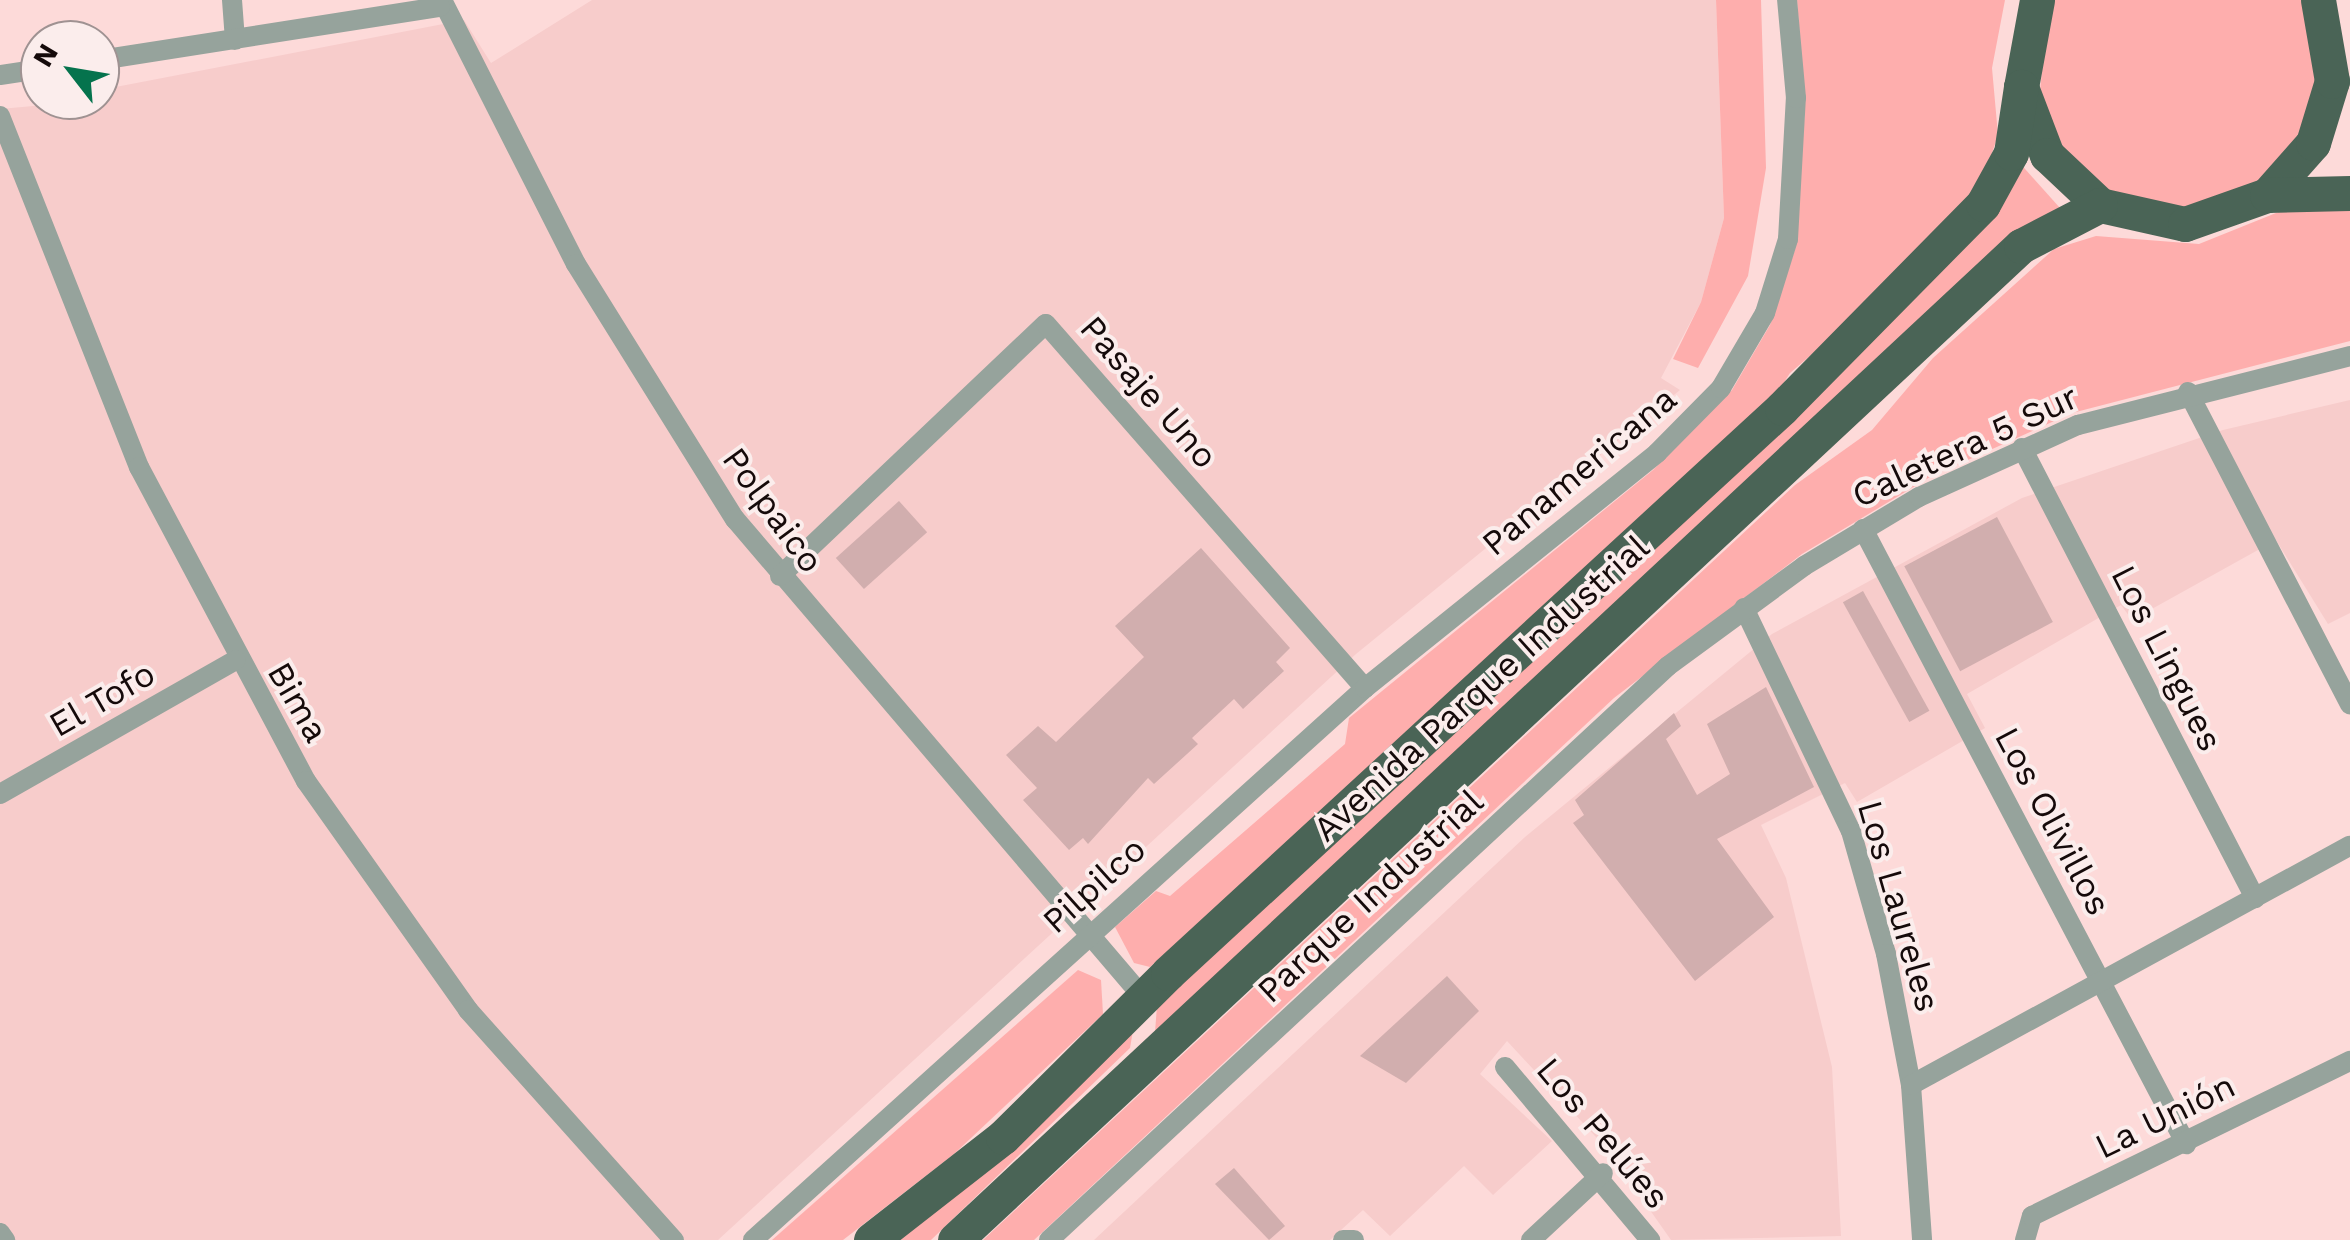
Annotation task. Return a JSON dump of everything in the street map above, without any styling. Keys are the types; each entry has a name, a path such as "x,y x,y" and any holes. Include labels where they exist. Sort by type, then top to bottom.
{"highway":[{"path":"2267,195 2338,122 2331,50 2318,0"},
{"name":"Avenida Parque Industrial","path":"871,1240 1003,1137 1143,998 1682,504 1970,219 2011,153 2034,2"},
{"path":"2021,86 2046,156 2100,205 2185,224 2267,195 2350,193"},
{"name":"Avenida Parque Industrial","path":"956,1240 2021,246 2100,205"},
{"path":"1105,1102 1136,1053 1143,998"}],"street":[{"path":"232,0 235,40"},
{"name":"Panamericana","path":"1488,590 1690,423 1758,329 1791,219 1788,0"},
{"path":"120,57 441,3"},
{"name":"Polpaico","path":"441,3 576,264 714,488 780,576 1143,998"},
{"name":"Bima","path":"0,116 104,386 236,660 411,938 674,1240"},
{"name":"Pasaje Uno","path":"780,576 1046,324 1366,688"},
{"name":"Caletera 5 Sur","path":"1744,608 1863,529 2022,448 2188,392 2350,356"},
{"path":"2188,392 2350,705"},
{"name":"Los Lingues","path":"2022,448 2255,898"},
{"name":"Los Olivillos","path":"1863,529 2186,1144"},
{"name":"Pilpilco","path":"753,1240 1366,688 1488,590"},
{"name":"Los Laureles","path":"1744,608 1851,831 1911,1085 1922,1240"},
{"name":"Parque Industrial","path":"1049,1240 1583,742 1744,608"},
{"name":"El Tofo","path":"0,794 236,660"},
{"path":"1911,1085 2350,846"},
{"name":"La Unión","path":"2025,1240 2032,1216 2350,1061"},
{"name":"Los Pelúes","path":"1505,1067 1603,1173 1650,1240"},
{"path":"1531,1240 1603,1173"},
{"path":"0,1233 6,1240"}],"shaded area":[{"path":"592,0 1716,0 1724,218 1701,302 1661,378 1680,390 1356,654 718,1240 0,1240 0,109 20,107 20,120 120,120 120,86 464,20 491,63"},
{"path":"1716,0 1761,0 1766,168 1748,276 1698,368 1673,359 1701,302 1724,218"},
{"path":"1797,0 2005,0 1992,68 1998,135 1982,183 1860,313 1790,373 1766,411 1150,967 1134,963 1115,927 1156,891 1170,896 1345,744 1349,718 1653,470 1732,390 1770,325 1795,249 1805,108"},
{"path":"2049,0 2302,0 2318,89 2305,131 2247,193 2165,212 2085,181 2038,111"},
{"path":"2017,160 2060,208 1155,1032 1157,1006"},
{"path":"2350,206 2350,341 2072,413 1930,477 1802,554 1614,698 1034,1240 983,1240 1795,485 1872,430 1933,358 2054,249 2096,236 2199,244 2281,211"},
{"path":"2350,400 2350,613 2328,624 2276,540 2132,620 2121,605 1967,694 1985,728 1857,802 1845,783 1761,825 1786,878 1832,1067 1841,1236 1671,1240 1607,1149 1507,1041 1480,1074 1552,1141 1493,1195 1464,1166 1390,1236 1363,1210 1330,1240 1094,1240 1525,837 1772,634 2022,498 2223,430"},
{"path":"1078,970 1101,980 1103,1014 954,1154 843,1240 772,1240"},
{"path":"1133,1030 1130,1048 931,1240 885,1240"}],"building":[{"path":"899,501 927,532 864,589 836,558"},
{"path":"1997,517 2053,622 1960,671 1904,566"},
{"path":"1201,548 1290,648 1276,662 1284,671 1243,709 1234,699 1192,738 1198,744 1154,784 1148,778 1088,844 1083,838 1069,850 1023,800 1037,788 1006,755 1038,726 1056,742 1144,657 1115,626"},
{"path":"1863,591 1929,711 1909,722 1843,602"},
{"path":"1766,687 1814,787 1717,839 1774,917 1695,981 1573,823 1584,815 1575,800 1674,713 1681,726 1666,739 1697,795 1730,774 1707,724"},
{"path":"1447,976 1479,1011 1406,1083 1360,1056"},
{"path":"1234,1168 1285,1226 1269,1240 1215,1184"}]}
